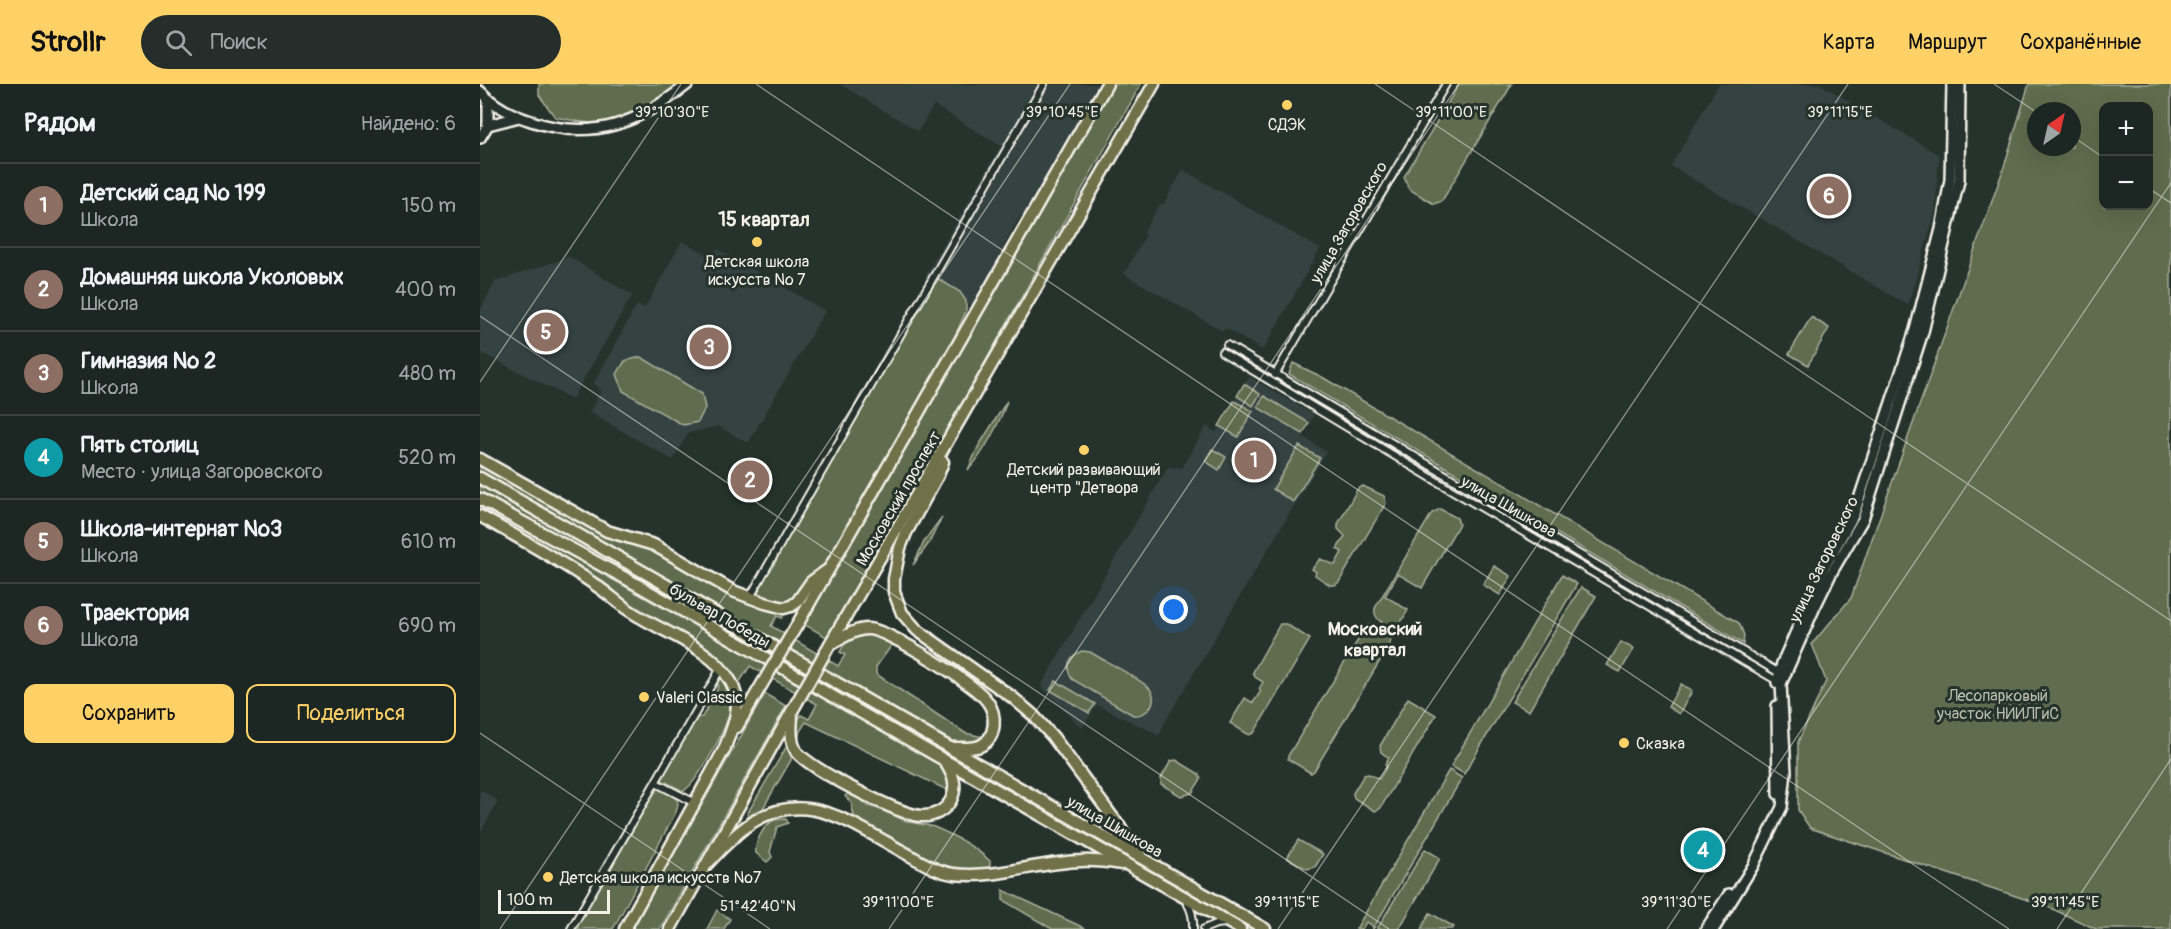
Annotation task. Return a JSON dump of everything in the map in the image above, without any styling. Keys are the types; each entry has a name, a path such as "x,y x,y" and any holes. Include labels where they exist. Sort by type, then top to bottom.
{"main road":[{"name":"Московский проспект","path":"625,929 723,752 1107,84"},
{"name":"Московский проспект","path":"670,929 830,644 1154,84"},
{"path":"953,433 938,475 900,548 894,579 897,603 909,623 917,630 1012,697 1033,715 1053,737 1130,843 1147,862"},
{"path":"480,459 607,531 654,545 734,591 776,606 784,608 797,602 811,582 831,567"},
{"name":"бульвар Победы","path":"480,478 950,748"},
{"name":"бульвар Победы","path":"480,499 644,589 943,759"},
{"path":"480,516 595,584 628,609 707,655 721,667 732,683 737,699 736,718 723,752"},
{"path":"830,644 861,630 882,632 895,637 978,692 987,701 992,711 993,731 987,741 980,746 950,748"},
{"path":"792,711 791,737 796,751 802,758 844,783 911,815 920,817 940,813 951,800 955,791 954,777 943,759"},
{"name":"улица Шишкова","path":"950,748 1265,929"},
{"name":"улица Шишкова","path":"943,759 1240,929"},
{"path":"706,865 739,832 756,820 775,812 807,807 845,820 933,868 951,874 990,874 1080,861 1128,865"}],"street":[{"path":"480,91 488,100 519,117 555,129 587,131 618,126 667,101 688,84"},
{"path":"750,597 1044,84"},
{"name":"улица Загоровского","path":"1275,375 1446,84"},
{"name":"улица Загоровского","path":"1706,929 1749,863 1777,804 1780,678 1825,566 1854,514 1915,330 1941,229 1950,180 1952,84"},
{"name":"улица Загоровского","path":"1714,929 1753,866 1782,807 1786,771 1780,678 1832,572 1863,519 1923,332 1959,181 1960,84"},
{"path":"480,138 488,125 488,100"},
{"path":"488,125 519,117"},
{"name":"улица Шишкова","path":"1227,345 1780,678"},
{"name":"улица Шишкова","path":"1222,352 1443,485 1780,678"},
{"path":"571,929 721,667"},
{"path":"656,783 695,803"},
{"path":"1183,896 1191,909 1193,929"},
{"path":"1204,929 1216,924 1230,923"}],"shaded area":[{"path":"840,84 1101,84 1027,209 1017,221 973,306 925,277 1001,146 934,105 918,131"},
{"path":"1719,84 1820,84 1939,155 1935,213 1908,305 1671,166"},
{"path":"1183,170 1320,249 1263,350 1225,328 1223,331 1124,274 1146,235 1143,233 1160,204 1163,205"},
{"path":"682,241 712,257 717,249 825,311 748,443 718,426 688,433 673,460 589,412 601,391 594,383 637,305 645,308"},
{"path":"569,257 632,295 572,399 480,352 480,311 495,282"},
{"path":"1249,377 1314,415 1302,436 1326,452 1159,735 1097,705 1082,728 1041,686 1168,467 1182,468 1206,426 1216,432"},
{"path":"480,790 498,801 480,833"}],"green space":[{"path":"539,84 680,84 661,98 628,115 593,123 555,117 539,95"},
{"path":"1113,84 1141,84 830,639 802,623"},
{"path":"1459,84 1512,84 1442,201 1434,204 1409,189 1404,177"},
{"name":"Лесопарковый участок НИИЛГиС","path":"2029,84 2171,84 2171,929 2096,929 2046,906 1810,828 1798,810 1798,742 1826,681 1812,644 1851,598 2003,170"},
{"path":"935,277 960,292 966,301 966,311 946,356 831,567 791,606 750,597"},
{"path":"1811,317 1829,328 1808,365 1789,354"},
{"path":"641,357 702,394 705,408 698,422 683,425 623,391 617,374 625,361"},
{"path":"1293,363 1322,377 1739,623 1744,635 1743,644 1289,374"},
{"path":"1244,384 1260,394 1253,406 1237,396"},
{"path":"1264,396 1309,423 1303,434 1257,407"},
{"path":"1007,401 990,438 968,470 978,447"},
{"path":"1234,401 1253,411 1238,437 1219,426"},
{"path":"1299,446 1320,458 1293,502 1273,489"},
{"path":"1212,449 1226,457 1219,470 1205,461"},
{"path":"480,464 644,547 730,595 784,614 782,618 777,616 771,626 838,666 845,655 840,652 848,638 871,635 894,642 876,667 876,674 965,733 983,737 971,742 954,742 506,489 480,472"},
{"path":"480,483 1257,929 1248,929 480,491"},
{"path":"1363,486 1384,496 1386,503 1339,582 1330,585 1315,575 1316,572 1312,569 1320,559 1335,565 1342,552 1337,549 1345,536 1338,529 1338,524 1358,488"},
{"path":"480,505 932,759 948,772 951,792 806,722 800,731 798,740 795,740 797,723 801,715 809,719 817,704 750,666 737,686 735,677 725,663 708,650 635,609 480,512"},
{"path":"1440,509 1457,518 1459,524 1422,588 1398,574 1385,596 1408,610 1400,624 1393,628 1377,618 1375,608 1432,513"},
{"path":"942,517 929,543 913,565 925,540"},
{"path":"1494,566 1511,576 1500,595 1483,585"},
{"path":"1562,575 1577,584 1464,774 1451,766"},
{"path":"1581,587 1596,596 1529,711 1512,702"},
{"path":"1280,624 1286,624 1310,639 1254,733 1249,735 1230,723 1245,698 1253,703 1261,691 1259,689 1263,682 1255,677 1253,672"},
{"path":"1367,625 1384,631 1391,639 1390,644 1311,773 1288,759 1288,756"},
{"path":"1621,642 1634,649 1620,672 1607,665"},
{"path":"1082,651 1090,652 1148,687 1152,692 1153,702 1148,710 1133,715 1072,679 1068,670 1069,662"},
{"path":"719,676 723,677 732,699 728,719 697,777 683,791 662,780 663,775 695,718 702,717 717,690"},
{"path":"1056,681 1095,704 1089,713 1050,690"},
{"path":"1681,684 1692,691 1679,714 1668,707"},
{"path":"765,694 786,706 660,929 631,929"},
{"path":"1408,698 1436,715 1380,809 1375,811 1354,798 1353,793 1364,775 1369,774 1379,779 1387,766 1385,765 1389,758 1381,752 1380,746"},
{"path":"788,744 791,747 791,760 762,810 748,816 747,814"},
{"path":"1176,760 1199,774 1201,779 1192,793 1181,796 1161,784 1161,778 1171,761"},
{"path":"1449,770 1462,778 1373,929 1372,925 1366,922 1362,929 1356,929"},
{"path":"658,787 677,799 676,812 613,929 575,929"},
{"path":"849,793 862,798 869,806 906,821 934,827 949,834 984,856 990,861 990,866 985,871 948,871 856,820 852,804 845,796"},
{"path":"786,819 788,823 777,827 770,852 772,857 767,862 756,853 756,845 771,822"},
{"path":"1298,840 1323,854 1315,867 1307,869 1287,858"},
{"path":"1425,849 1440,858 1399,929 1377,929"},
{"path":"1003,890 1084,929 1052,929 1003,900"},
{"path":"717,910 730,919 724,929 707,929"},
{"path":"1430,913 1454,927 1452,929 1421,929"}],"place":[{"name":"СДЭК","path":"1287,105"},
{"name":"Траектория","path":"1829,196"},
{"name":"Детская школа искусств № 7","path":"757,242"},
{"name":"Школа-интернат №3","path":"546,332"},
{"name":"Гимназия № 2","path":"709,347"},
{"name":"Детский развивающий центр \"Детвора","path":"1084,450"},
{"name":"Детский сад № 199","path":"1254,460"},
{"name":"Домашняя школа Уколовых","path":"750,480"},
{"name":"Valeri Classic","path":"644,697"},
{"name":"Сказка","path":"1624,743"},
{"name":"Пять столиц","path":"1703,850"},
{"name":"Детская школа искусств №7","path":"548,877"}],"district":[{"name":"15 квартал","path":"764,219"},
{"name":"Московский квартал","path":"1375,639"}]}
